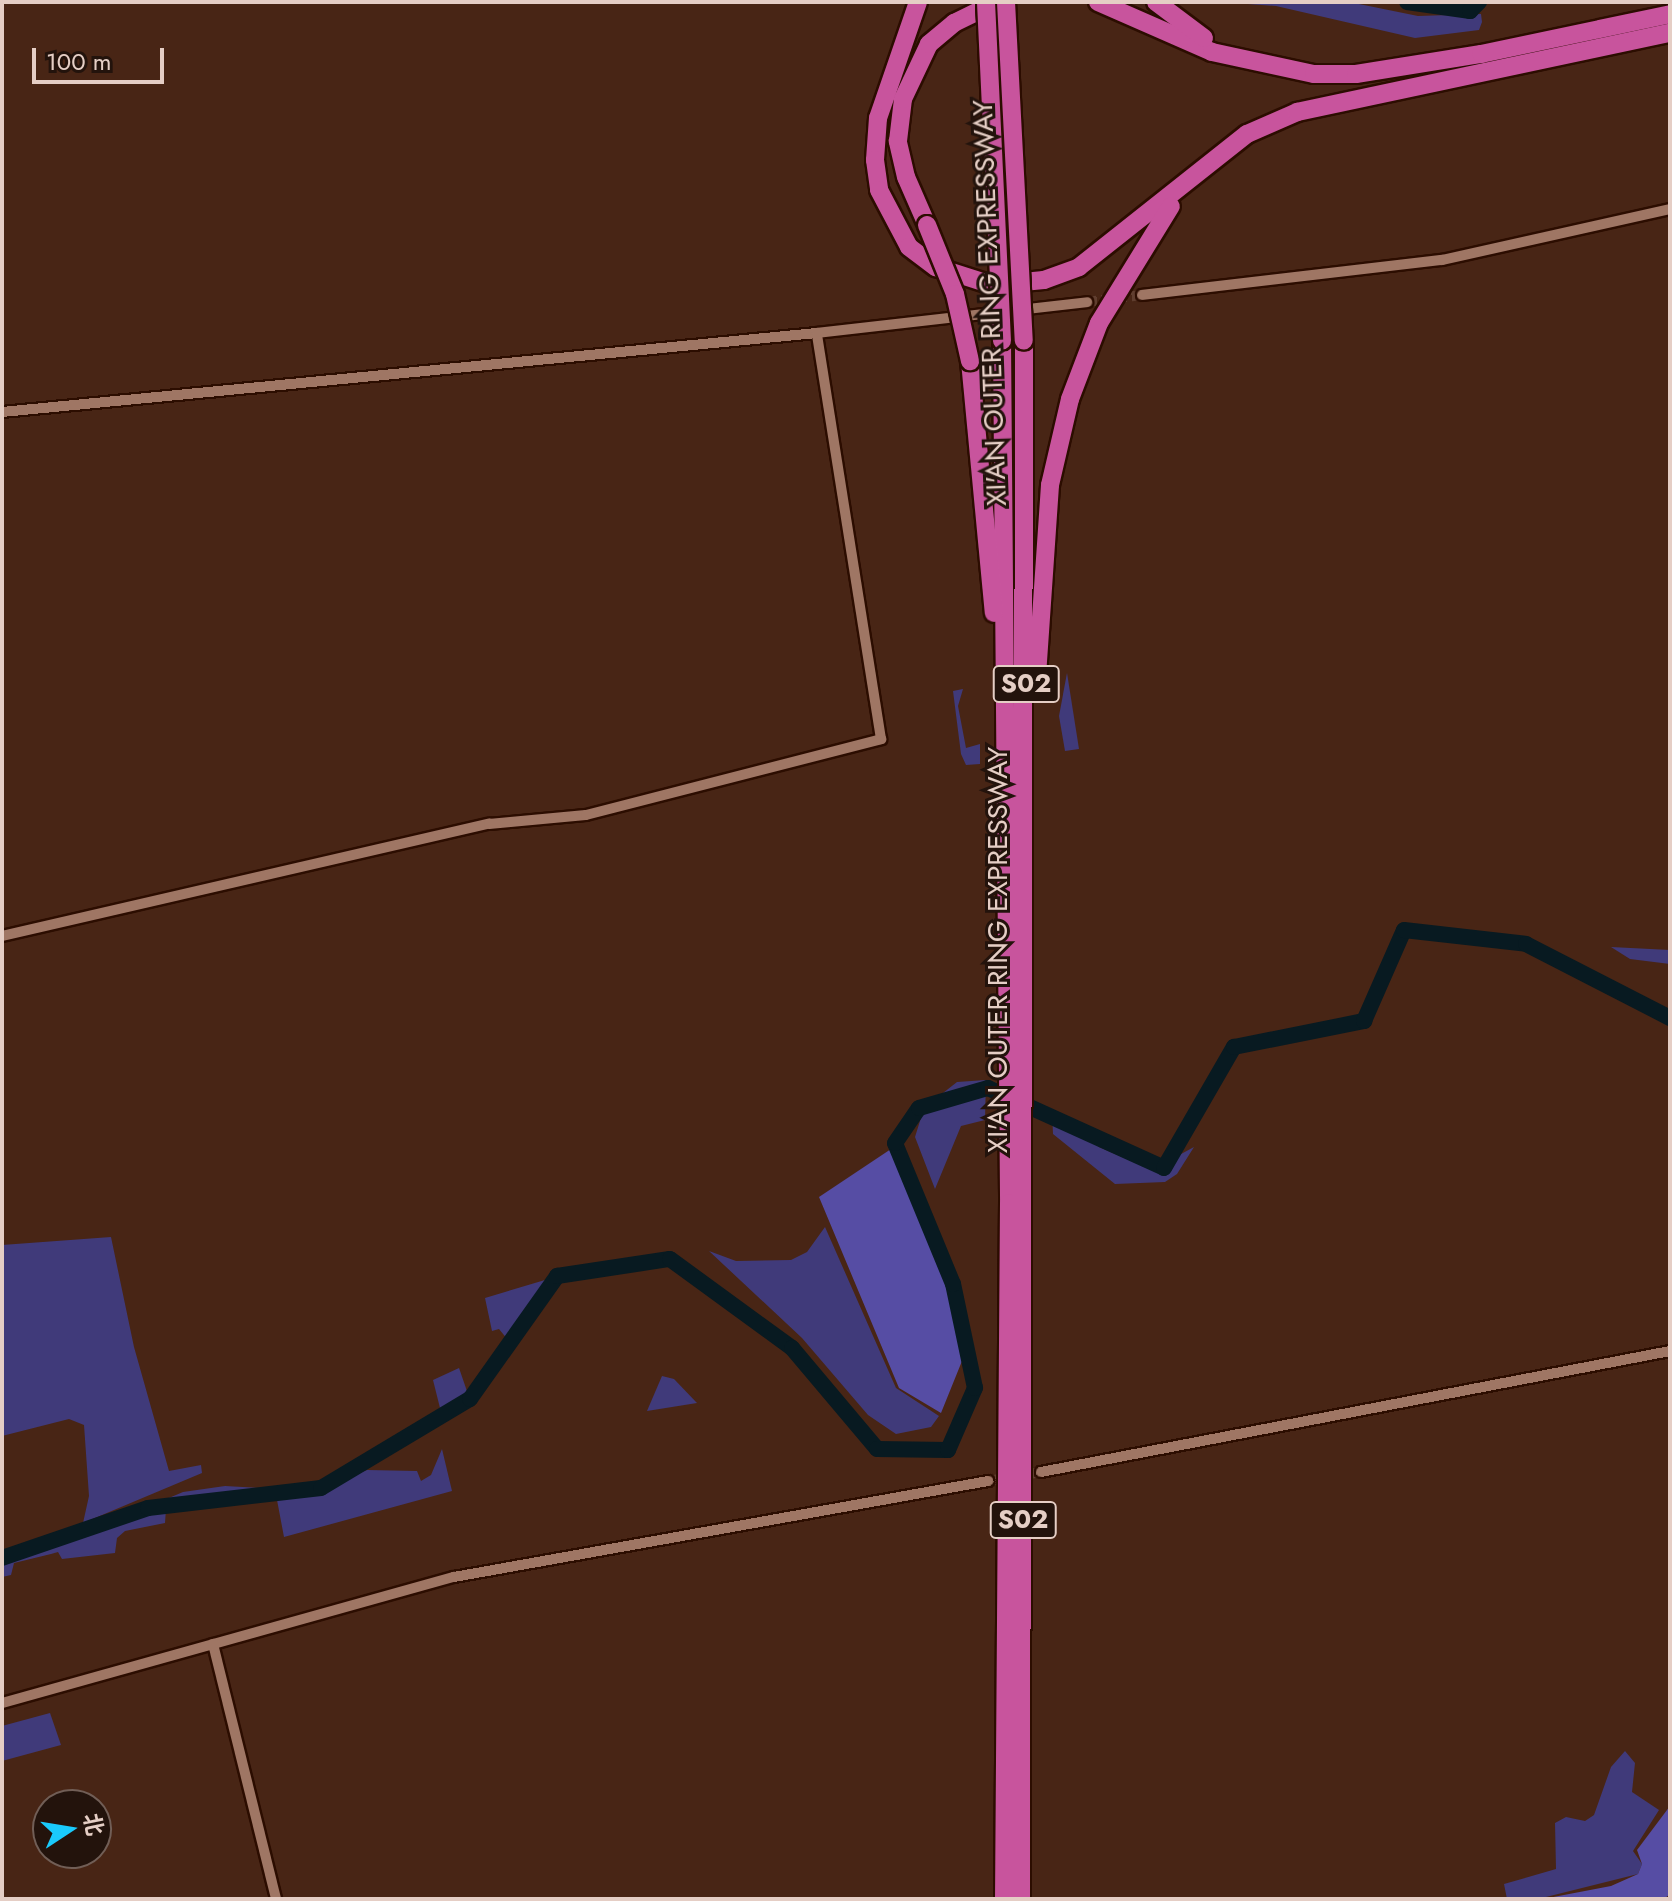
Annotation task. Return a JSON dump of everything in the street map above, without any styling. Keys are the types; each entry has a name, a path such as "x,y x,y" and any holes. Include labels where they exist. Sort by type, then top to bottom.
{"highway":[{"path":"918,2 878,118 875,160 879,190 892,221 909,247 936,267 971,282 1014,286 1079,267 1247,134 1356,96 1670,33"},
{"name":"XI'AN OUTER RING EXPRESSWAY","path":"986,2 1002,341 1007,867 1017,1026"},
{"path":"997,2 954,23 929,44 903,99 898,141 906,177 955,294 970,361 984,470 1007,867"},
{"name":"XI'AN OUTER RING EXPRESSWAY","path":"1006,2 1024,341 1026,873 1017,1026 1021,1899"},
{"path":"1098,2 1212,52 1278,67 1356,74 1481,54 1670,14"},
{"path":"1156,2 1213,44 1278,67"},
{"path":"1026,873 1050,485 1070,399 1099,323 1134,259 1172,205 1213,160"},
{"name":"XI'AN OUTER RING EXPRESSWAY","path":"1004,1899 1017,1142"}],"street":[{"path":"1142,295 1442,260 1670,209"},
{"path":"2,412 817,333 1087,302"},
{"path":"2,936 489,824 586,815 881,739 817,333"},
{"path":"1041,1472 1670,1351"},
{"path":"2,1703 454,1577 988,1481"},
{"path":"213,1644 276,1899"}],"shaded area":[{"path":"1220,2 1349,2 1418,16 1481,14 1482,22 1479,30 1415,38 1276,6"},
{"path":"1067,673 1079,749 1065,751 1059,716"},
{"path":"963,689 958,706 966,748 980,744 980,764 966,765 961,754 953,691"},
{"path":"1611,947 1670,950 1670,964 1630,959"},
{"path":"986,1080 985,1120 961,1126 935,1189 915,1137 924,1108 957,1082"},
{"path":"1052,1112 1099,1147 1136,1163 1170,1160 1194,1147 1177,1174 1165,1182 1115,1184 1053,1134"},
{"path":"900,1143 915,1204 968,1329 962,1361 941,1413 899,1388 819,1197"},
{"path":"825,1227 896,1388 939,1416 931,1427 896,1434 868,1415 802,1338 709,1251 736,1261 791,1260 807,1252"},
{"path":"111,1237 134,1347 169,1471 201,1465 202,1473 83,1523 89,1496 84,1425 69,1419 2,1436 2,1245"},
{"path":"555,1277 508,1340 499,1329 492,1331 485,1298"},
{"path":"459,1368 469,1397 443,1420 433,1380"},
{"path":"662,1376 674,1379 697,1403 647,1411"},
{"path":"442,1449 452,1491 284,1537 277,1500 181,1501 166,1509 165,1523 125,1531 117,1538 115,1553 62,1559 58,1552 14,1563 11,1575 2,1577 2,1553 68,1541 183,1492 225,1486 313,1491 367,1470 417,1471 421,1481 431,1475"},
{"path":"50,1713 61,1745 2,1761 2,1726"},
{"path":"1625,1751 1635,1763 1632,1792 1659,1810 1633,1851 1642,1864 1638,1874 1538,1899 1507,1899 1504,1884 1556,1869 1555,1823 1566,1817 1585,1821 1594,1815 1611,1767"},
{"path":"1670,1806 1670,1894 1664,1899 1543,1899 1611,1886 1638,1874 1642,1864 1637,1850"}],"waterway":[{"path":"1407,2 1470,11 1479,2"},
{"path":"2,1558 148,1508 321,1488 470,1399 557,1276 670,1259 792,1348 877,1449 948,1450 975,1388 953,1284 895,1143 919,1108 988,1088 1164,1168 1234,1047 1364,1021 1404,930 1526,944 1670,1018"}],"tunnel":[{"path":"1087,302 1142,295"},
{"path":"988,1481 1041,1472"}]}
